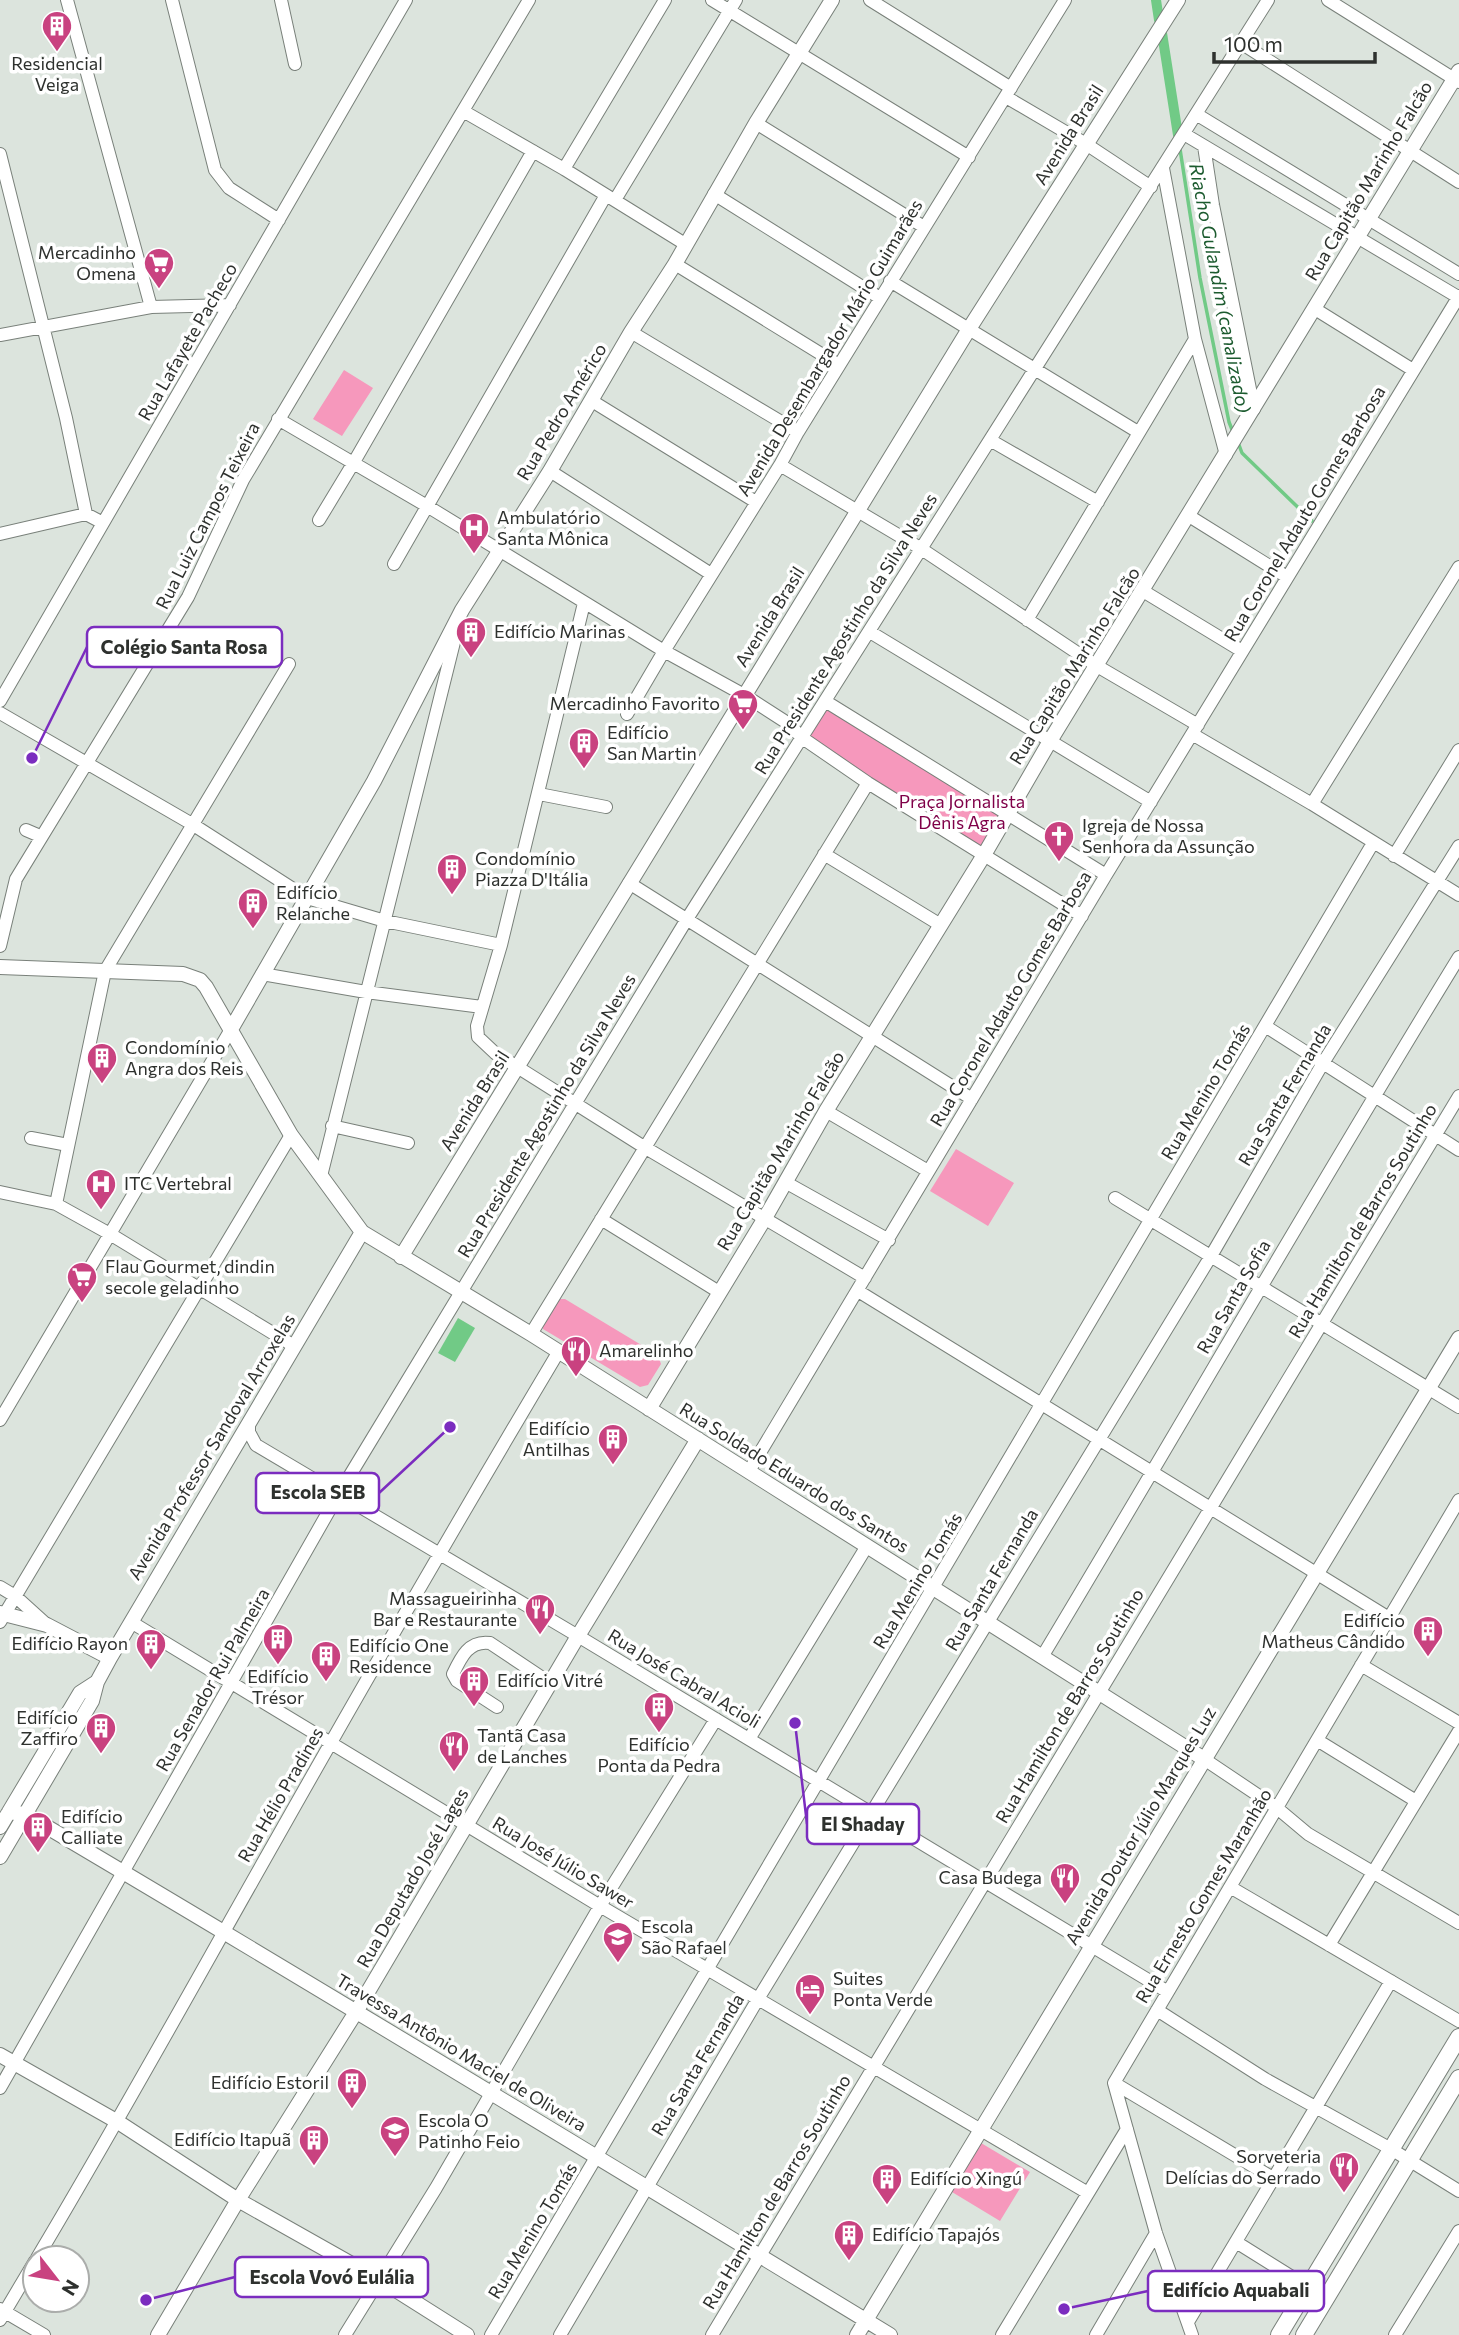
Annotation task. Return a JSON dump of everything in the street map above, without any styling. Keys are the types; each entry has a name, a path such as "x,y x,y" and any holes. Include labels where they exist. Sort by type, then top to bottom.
{"main road":[{"path":"1279,2335 1459,2036"},
{"path":"1304,2335 1459,2078"}],"street":[{"path":"67,0 151,307"},
{"path":"172,0 215,170 229,188 279,220"},
{"path":"281,0 295,64"},
{"name":"Rua Lafayete Pacheco","path":"0,701 406,0"},
{"name":"Rua Luiz Campos Teixeira","path":"0,946 12,887 40,836 188,597 243,480 529,0"},
{"path":"564,169 665,0"},
{"path":"712,0 732,5 799,55 969,157"},
{"name":"Rua Pedro Américo","path":"230,1031 373,781 462,610 550,471 832,0"},
{"path":"870,0 1151,187"},
{"name":"Avenida Desembargador Mário Guimarães","path":"627,714 890,281 1065,0"},
{"name":"Avenida Brasil","path":"401,1257 968,329 1178,0"},
{"name":"Rua Presidente Agostinho da Silva Neves","path":"461,1292 687,919 1268,0"},
{"path":"1328,0 1457,78"},
{"path":"394,564 611,198 732,5"},
{"path":"1241,43 1459,182"},
{"name":"Rua Capitão Marinho Falcão","path":"649,1409 1050,741 1457,78"},
{"path":"463,111 564,169 685,244"},
{"path":"1196,114 1459,274"},
{"path":"756,123 924,227"},
{"path":"1184,134 1357,239 1459,297"},
{"path":"1204,146 1213,205 1254,409"},
{"path":"319,520 533,151"},
{"path":"0,154 66,418 86,514"},
{"path":"1163,168 1195,339 1226,455"},
{"path":"714,194 880,298"},
{"path":"675,264 839,365"},
{"path":"890,281 1138,432"},
{"name":"Rua Coronel Adauto Gomes Barbosa","path":"748,1471 1106,875 1459,297"},
{"path":"0,335 151,307 230,305"},
{"path":"1315,309 1413,370"},
{"path":"631,332 798,432"},
{"path":"1027,620 1195,339"},
{"path":"592,401 756,502"},
{"path":"278,419 499,549 664,651 744,695 789,724 801,737 868,783 1082,916"},
{"path":"990,440 1098,502"},
{"path":"780,466 920,548 1195,730 1373,844 1459,895"},
{"path":"550,471 711,574"},
{"path":"0,534 86,514 103,523"},
{"path":"1189,516 1287,577"},
{"path":"1312,804 1459,567"},
{"path":"1143,591 1242,651"},
{"path":"584,603 501,945 477,1026 478,1037 495,1053 644,1147 865,1278"},
{"path":"321,1176 462,610"},
{"path":"870,632 1151,802"},
{"path":"56,1205 105,971 289,664"},
{"path":"825,701 1106,875"},
{"path":"0,713 192,824 307,898 385,921 501,945"},
{"path":"1394,856 1459,750"},
{"path":"531,1334 868,783"},
{"path":"538,794 606,807"},
{"path":"26,830 40,836"},
{"name":"Rua Menino Tomás","path":"491,2335 1373,844"},
{"name":"Rua Santa Fernanda","path":"560,2335 758,1999 1211,1256 1323,1063 1459,846"},
{"path":"824,855 939,924"},
{"path":"629,883 972,1099"},
{"name":"Rua Santa Sofia","path":"1042,1657 1459,957"},
{"path":"0,967 171,973 200,980 291,1135 362,1232"},
{"path":"262,974 366,992 482,1007"},
{"path":"1265,1026 1459,1150"},
{"path":"0,1420 230,1031"},
{"name":"Rua Hamilton de Barros Soutinho","path":"712,2335 1459,1096"},
{"path":"826,1111 928,1171"},
{"path":"332,1126 408,1143"},
{"path":"47,1625 2,1617 291,1135"},
{"path":"32,1138 68,1145"},
{"path":"785,1182 889,1240"},
{"path":"0,1192 56,1205 110,1234 294,1346"},
{"path":"1115,1198 1459,1407"},
{"path":"601,1219 719,1292"},
{"name":"Rua Soldado Eduardo dos Santos","path":"362,1232 531,1334 1204,1759"},
{"name":"Avenida Professor Sandoval Arroxelas","path":"0,1857 93,1701 97,1682 110,1658 362,1232"},
{"path":"858,1291 1389,1618"},
{"name":"Rua Senador Rui Palmeira","path":"0,2088 338,1495 461,1292"},
{"name":"Avenida Doutor Júlio Marques Luz","path":"857,2335 1459,1338"},
{"name":"Rua Hélio Pradines","path":"46,2244 118,2122 438,1555 559,1352"},
{"path":"660,1390 659,1399 664,1418"},
{"path":"649,1409 683,1435 689,1447 687,1458"},
{"path":"232,1452 242,1445 256,1445 249,1432 249,1422"},
{"name":"Rua Deputado José Lages","path":"158,2335 238,2200 356,2012 698,1439"},
{"name":"Rua José Cabral Acioli","path":"256,1445 1168,1992"},
{"name":"Rua Ernesto Gomes Maranhão","path":"1114,2083 1459,1500"},
{"path":"749,1739 867,1546"},
{"path":"0,1587 15,1596 47,1625 110,1658"},
{"name":"Rua José Júlio Sawer","path":"131,1622 600,1906 1088,2193"},
{"path":"497,1707 457,1681 453,1674 464,1651 482,1642 490,1643 550,1683"},
{"path":"1361,1665 1459,1723"},
{"name":"Avenida Professor Sandoval Arroxelas","path":"0,1827 80,1693 97,1682"},
{"path":"345,2335 600,1906 716,1719"},
{"path":"1329,1945 1416,1801 1453,1752 1459,1731"},
{"path":"1317,1740 1416,1801"},
{"path":"1204,1759 1277,1808 1308,1834 1459,1923"},
{"name":"Travessa Antônio Maciel de Oliveira","path":"9,1812 25,1814 491,2092 890,2335"},
{"path":"1230,1887 1459,2021"},
{"path":"1190,2329 1236,2242 1391,1981"},
{"path":"1157,2010 1315,2109 1391,2149 1459,2190"},
{"path":"0,2054 118,2122 238,2200 380,2280 467,2335"},
{"path":"1114,2083 1273,2178"},
{"path":"1114,2083 1156,2233 1190,2329"},
{"path":"1002,2335 1127,2129"},
{"path":"1395,2335 1459,2231"},
{"path":"1096,2335 1156,2233"},
{"path":"1236,2242 1308,2287"},
{"name":"Rua Hélio Pradines","path":"2,2314 21,2284"},
{"path":"2,2314 44,2335"}],"green space":[{"path":"344,370 373,388 342,436 313,419"},
{"name":"Praça Jornalista Dênis Agra","path":"825,701 1008,812 984,855 801,737"},
{"path":"956,1149 1014,1183 988,1226 930,1191"},
{"path":"556,1299 565,1299 658,1355 661,1364 648,1385 640,1387 543,1329 543,1320"},
{"path":"981,2143 1030,2172 1000,2221 952,2192"}],"shaded area":[{"path":"458,1318 475,1328 455,1362 438,1353"}],"waterway":[{"path":"1156,0 1159,20"},
{"path":"1162,33 1178,135"},
{"name":"Riacho Gulandim (canalizado)","path":"1180,149 1200,278 1233,432"},
{"name":"Riacho Gulandim (canalizado)","path":"1239,445 1242,453 1312,521"}],"place":[{"name":"Residencial Veiga","path":"57,53"},
{"name":"Mercadinho Omena","path":"159,290"},
{"name":"Ambulatório Santa Mônica","path":"474,555"},
{"name":"Edifício Marinas","path":"471,659"},
{"name":"Mercadinho Favorito","path":"743,731"},
{"name":"Colégio Santa Rosa","path":"32,758"},
{"name":"Edifício San Martin","path":"584,770"},
{"name":"Igreja de Nossa Senhora da Assunção","path":"1059,863"},
{"name":"Condomínio Piazza D'Itália","path":"452,896"},
{"name":"Edifício Relanche","path":"253,930"},
{"name":"Condomínio Angra dos Reis","path":"102,1085"},
{"name":"ITC Vertebral","path":"101,1211"},
{"name":"Flau Gourmet, dindin secole geladinho","path":"82,1304"},
{"name":"Amarelinho","path":"576,1378"},
{"name":"Escola SEB","path":"450,1427"},
{"name":"Edifício Antilhas","path":"613,1466"},
{"name":"Massagueirinha Bar e Restaurante","path":"540,1636"},
{"name":"Edifício Matheus Cândido","path":"1428,1658"},
{"name":"Edifício Trésor","path":"278,1666"},
{"name":"Edifício Rayon","path":"151,1671"},
{"name":"Edifício One Residence","path":"326,1683"},
{"name":"Edifício Vitré","path":"474,1708"},
{"name":"El Shaday","path":"795,1723"},
{"name":"Edifício Ponta da Pedra","path":"659,1734"},
{"name":"Edifício Zaffiro","path":"101,1755"},
{"name":"Tantã Casa de Lanches","path":"454,1773"},
{"name":"Edifício Calliate","path":"38,1854"},
{"name":"Casa Budega","path":"1065,1905"},
{"name":"Escola São Rafael","path":"618,1964"},
{"name":"Suites Ponta Verde","path":"810,2016"},
{"name":"Edifício Estoril","path":"352,2110"},
{"name":"Escola O Patinho Feio","path":"395,2158"},
{"name":"Edifício Itapuã","path":"314,2167"},
{"name":"Sorveteria Delícias do Serrado","path":"1344,2194"},
{"name":"Edifício Xingú","path":"887,2206"},
{"name":"Edifício Tapajós","path":"849,2262"},
{"name":"Escola Vovó Eulália","path":"146,2300"},
{"name":"Edifício Aquabali","path":"1064,2309"}]}
